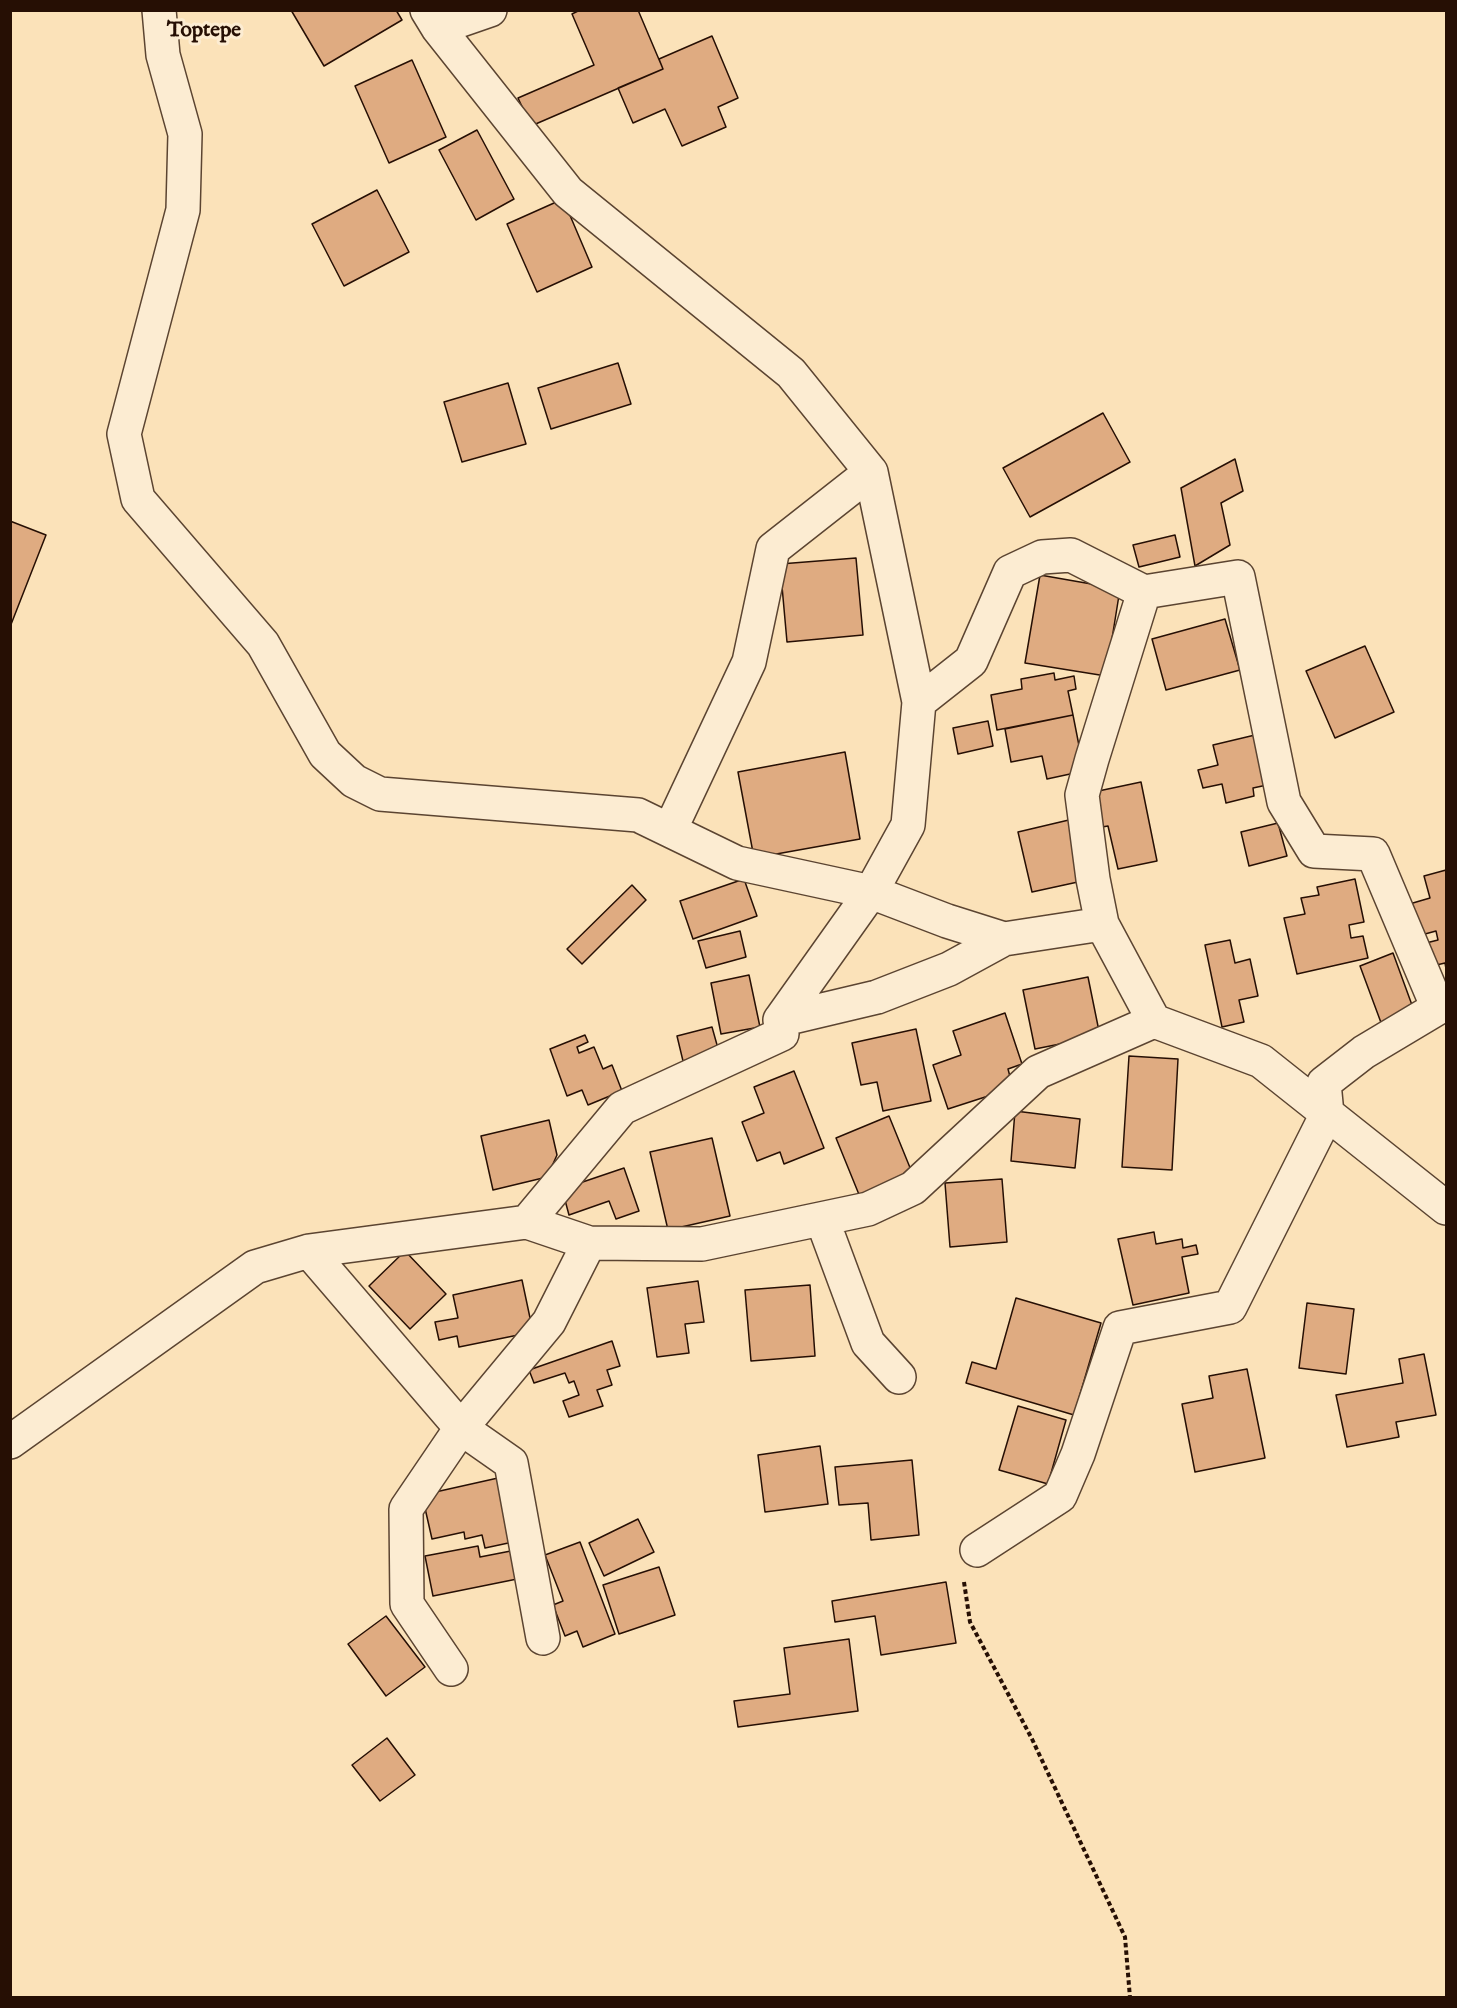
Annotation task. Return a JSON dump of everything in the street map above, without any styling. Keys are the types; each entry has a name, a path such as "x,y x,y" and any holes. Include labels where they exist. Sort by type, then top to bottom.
{"street":[{"path":"159,10 164,55 185,134 183,210 124,434 138,499 263,644 325,754 354,781 380,794 638,815 737,863 871,892 947,921 1004,939"},
{"path":"490,10 433,19 568,192 791,373 872,472 919,702 908,825 871,892 780,1020 782,1034 622,1107 527,1221"},
{"path":"670,830 749,662 772,549 872,472"},
{"path":"919,702 971,661 1010,572 1042,557 1071,555 1144,592 1238,577 1284,802 1314,851 1373,854 1442,1006 1365,1052 1324,1083 1327,1114 1230,1307 1120,1328 1078,1454 1059,1496 977,1550"},
{"path":"1144,592 1082,795 1093,879 1102,924 1154,1021 1261,1061 1446,1208"},
{"path":"780,1020 877,997 949,969 1004,939 1102,924"},
{"path":"10,1442 255,1267 309,1251 527,1221 590,1243 702,1244 868,1209 913,1188 1038,1072 1154,1021"},
{"path":"822,1219 868,1343 899,1377"},
{"path":"451,1669 407,1604 406,1509 461,1428 549,1322 590,1243"},
{"path":"309,1251 461,1428 511,1463 543,1638"}],"path":[{"path":"977,1550 963,1580 970,1622 1032,1739 1125,1937 1130,1998"}],"building":[{"path":"291,10 396,10 402,20 324,66"},
{"path":"580,10 638,10 663,69 531,126 518,98 594,65 572,14"},
{"path":"712,36 738,98 718,107 726,127 682,146 665,109 633,123 618,88 663,69 659,59"},
{"path":"412,60 446,137 389,163 355,86"},
{"path":"477,130 514,199 476,220 439,150"},
{"path":"377,190 409,252 344,286 312,224"},
{"path":"563,199 592,267 537,292 507,224"},
{"path":"618,363 631,404 551,429 538,388"},
{"path":"508,383 526,444 462,462 444,402"},
{"path":"1103,413 1130,462 1030,517 1003,468"},
{"path":"1235,459 1243,491 1221,503 1230,545 1195,566 1181,488"},
{"path":"10,521 46,535 10,627"},
{"path":"1175,535 1180,557 1139,567 1133,545"},
{"path":"856,558 863,635 787,642 780,564"},
{"path":"1040,575 1120,589 1106,676 1025,663"},
{"path":"1225,619 1240,670 1166,690 1152,639"},
{"path":"1365,646 1394,712 1335,738 1306,671"},
{"path":"1054,673 1055,680 1074,676 1076,689 1068,691 1073,715 997,730 991,695 1022,689 1021,679"},
{"path":"1073,715 1084,771 1047,779 1042,756 1011,762 1005,729"},
{"path":"988,721 993,746 958,754 953,728"},
{"path":"1255,735 1267,785 1253,788 1254,796 1226,803 1222,784 1203,788 1198,770 1218,765 1213,745"},
{"path":"845,752 860,839 754,858 738,772"},
{"path":"1141,782 1157,861 1118,869 1108,826 1096,828 1089,793"},
{"path":"1073,819 1087,880 1032,892 1018,832"},
{"path":"1278,823 1287,856 1249,866 1241,832"},
{"path":"1446,870 1446,969 1445,963 1428,967 1422,944 1438,940 1436,931 1414,937 1406,905 1430,898 1424,876"},
{"path":"744,879 757,916 693,939 680,901"},
{"path":"1355,879 1364,922 1349,925 1351,938 1363,936 1368,958 1297,974 1284,918 1305,914 1301,898 1319,895 1317,887"},
{"path":"632,885 646,900 582,964 567,949"},
{"path":"740,931 746,957 706,968 698,941"},
{"path":"1230,940 1235,963 1250,959 1258,996 1239,1000 1244,1022 1222,1027 1205,945"},
{"path":"1393,953 1416,1016 1383,1028 1360,966"},
{"path":"749,975 760,1027 721,1034 711,983"},
{"path":"1088,977 1100,1036 1035,1049 1023,990"},
{"path":"1005,1013 1022,1064 1008,1069 1013,1088 948,1109 933,1065 961,1055 953,1031"},
{"path":"712,1027 719,1052 683,1061 677,1036"},
{"path":"916,1029 931,1101 883,1111 877,1082 861,1085 852,1043"},
{"path":"585,1035 588,1042 577,1047 579,1053 594,1047 603,1069 612,1065 622,1091 588,1105 582,1090 567,1096 550,1049"},
{"path":"1129,1056 1178,1059 1172,1170 1122,1167"},
{"path":"794,1071 824,1148 784,1164 780,1152 757,1161 742,1122 764,1113 754,1087"},
{"path":"1015,1111 1080,1119 1075,1168 1011,1161"},
{"path":"889,1116 913,1175 860,1197 836,1138"},
{"path":"549,1120 557,1155 547,1177 493,1190 481,1136"},
{"path":"712,1138 730,1216 668,1230 650,1152"},
{"path":"624,1168 639,1211 616,1219 609,1201 569,1215 562,1189"},
{"path":"1002,1179 1007,1242 950,1247 945,1183"},
{"path":"1154,1232 1156,1244 1182,1239 1183,1248 1196,1245 1198,1254 1182,1257 1189,1293 1133,1305 1118,1239"},
{"path":"405,1251 446,1294 410,1329 369,1286"},
{"path":"522,1280 533,1332 459,1347 457,1336 439,1340 435,1322 458,1318 453,1295"},
{"path":"698,1281 704,1322 685,1324 689,1353 657,1357 647,1288"},
{"path":"810,1285 815,1356 751,1361 745,1290"},
{"path":"1016,1298 1101,1323 1074,1415 966,1383 972,1362 996,1369"},
{"path":"1307,1303 1354,1309 1346,1374 1299,1368"},
{"path":"612,1341 620,1366 607,1370 612,1385 597,1390 603,1406 569,1417 563,1401 579,1395 574,1381 569,1383 565,1373 534,1383 529,1370"},
{"path":"1424,1354 1436,1415 1396,1422 1399,1437 1347,1447 1336,1395 1403,1383 1399,1359"},
{"path":"1247,1369 1265,1458 1195,1472 1182,1404 1213,1398 1209,1376"},
{"path":"1018,1406 1066,1420 1048,1484 999,1470"},
{"path":"820,1446 828,1504 765,1512 758,1455"},
{"path":"912,1460 919,1535 871,1540 868,1503 839,1505 835,1467"},
{"path":"498,1478 513,1542 485,1548 482,1535 465,1539 464,1532 432,1539 422,1495"},
{"path":"638,1519 654,1552 604,1576 589,1543"},
{"path":"580,1542 615,1634 583,1647 577,1631 565,1636 553,1605 563,1601 545,1555"},
{"path":"478,1546 480,1557 521,1549 527,1577 433,1596 425,1556"},
{"path":"659,1567 675,1615 619,1634 603,1585"},
{"path":"946,1582 956,1643 881,1655 875,1616 835,1622 832,1601"},
{"path":"386,1616 425,1667 386,1696 348,1644"},
{"path":"849,1639 858,1711 738,1727 734,1701 790,1694 784,1648"},
{"path":"387,1738 415,1775 380,1801 352,1765"}],"district":[{"name":"Toptepe","path":"204,32"}]}
